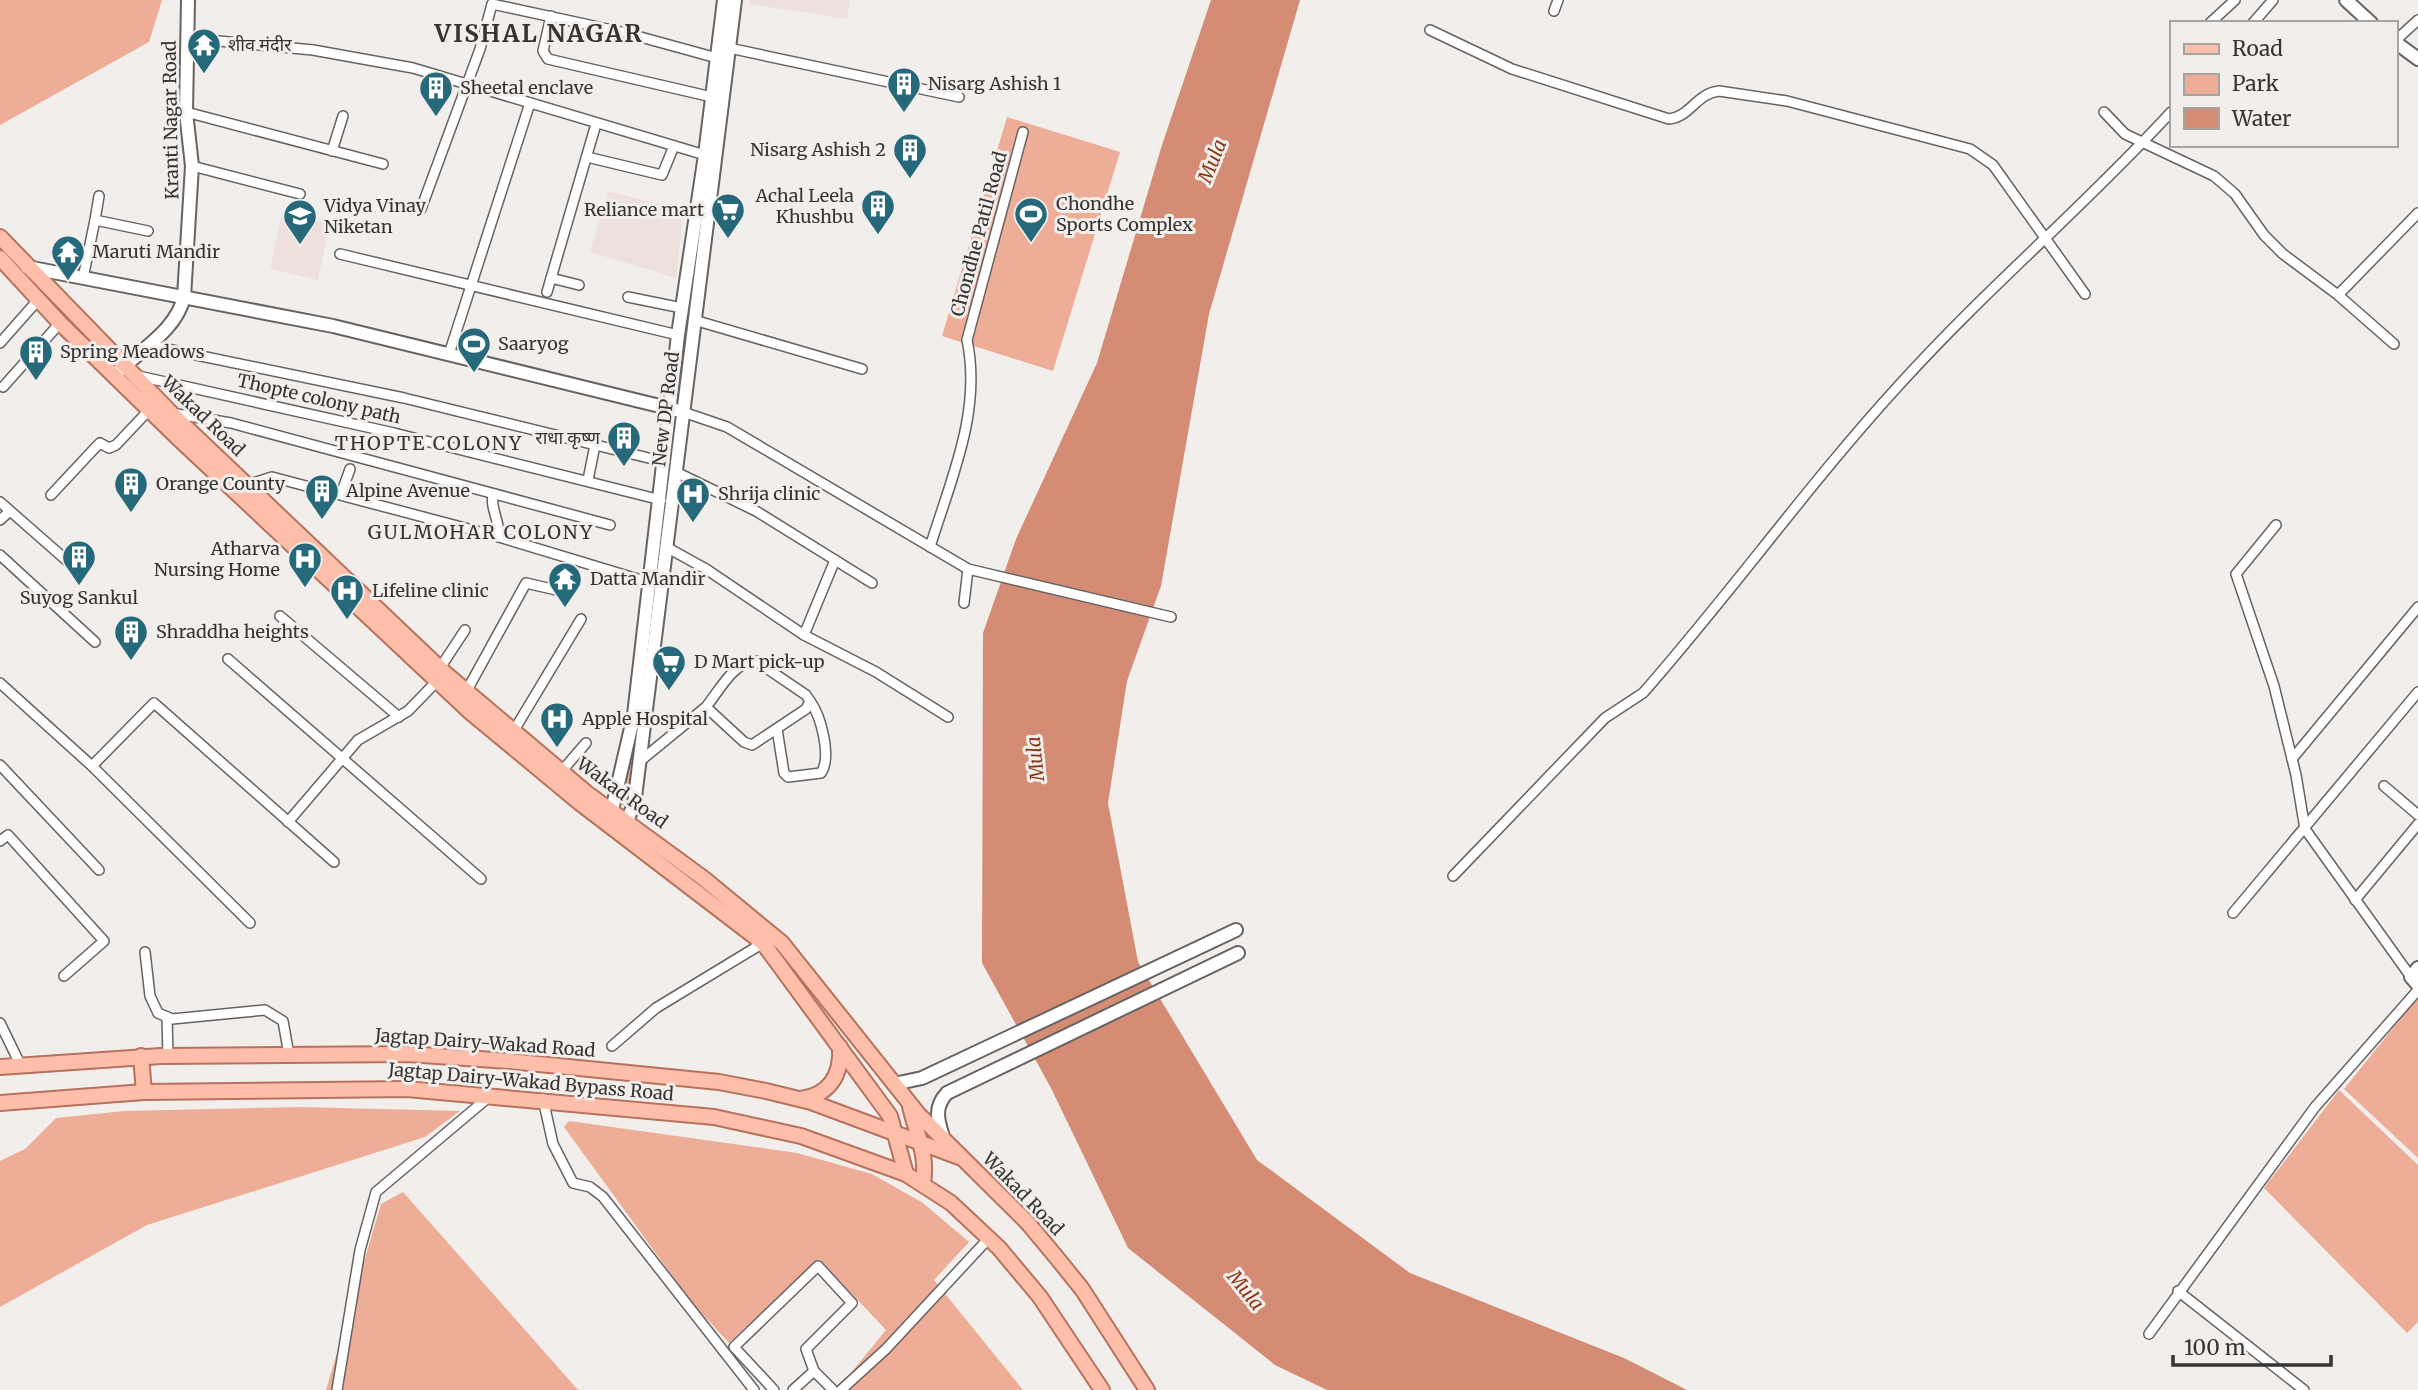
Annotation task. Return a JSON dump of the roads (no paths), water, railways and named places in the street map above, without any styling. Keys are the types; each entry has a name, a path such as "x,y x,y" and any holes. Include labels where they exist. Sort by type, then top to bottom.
{"main road":[{"name":"Kranti Nagar Road","path":"184,297 192,166 186,112 188,0"},
{"name":"New DP Road","path":"616,820 634,805 668,548 676,472 678,335 705,155 723,0"},
{"name":"New DP Road","path":"616,820 634,715 665,462 694,320 735,0"},
{"path":"2346,0 2369,21"},
{"path":"2397,43 2418,59"},
{"name":"Wakad Road","path":"0,237 38,300 60,323 124,372 150,409 440,674 466,692 763,943 890,1116 906,1174"},
{"name":"Wakad Road","path":"0,258 21,271 124,372 247,485 530,763 616,820 782,943 909,1103 1027,1222 1057,1258 1082,1289 1147,1390"},
{"path":"21,271 83,278 333,326 677,410"},
{"path":"124,372 180,313 184,297"},
{"path":"894,1084 922,1078 1236,930"},
{"path":"944,1140 937,1116 939,1101 947,1093 1238,953"},
{"path":"800,1100 821,1094 832,1083 839,1066 840,1047"},
{"name":"Jagtap Dairy-Wakad Road","path":"0,1066 141,1056 408,1054 508,1061 719,1082 800,1100 960,1157"},
{"path":"141,1056 144,1092"},
{"name":"Jagtap Dairy-Wakad Bypass Road","path":"0,1104 144,1092 407,1089 491,1094 714,1117 759,1125 801,1136 906,1174 923,1183"},
{"path":"909,1103 926,1166 923,1183 951,1203 989,1238 1051,1311 1102,1390"}],"street":[{"path":"1554,11 1558,0"},
{"path":"2212,21 2235,0"},
{"path":"2255,21 2273,0"},
{"path":"421,209 467,83 492,4 551,16 717,58"},
{"path":"551,16 543,51 548,59 712,97"},
{"path":"2397,40 2418,20"},
{"path":"1430,30 1512,69 1669,119 1683,115 1709,92 1719,91 1787,101 1970,149 1993,165 2085,295"},
{"path":"187,38 313,50 413,68 705,155"},
{"path":"729,48 959,97"},
{"path":"449,354 530,103"},
{"path":"2104,111 2125,134 2214,176 2235,194 2264,235 2283,254 2338,295 2394,344"},
{"path":"186,112 383,164"},
{"path":"1452,876 1605,718 1643,693 1721,603 1899,385 2170,113"},
{"path":"332,151 343,116"},
{"path":"547,292 596,124"},
{"name":"Chondhe Patil Road","path":"929,547 959,453 973,396 973,366 967,340 1023,132"},
{"path":"587,156 662,175 674,146"},
{"path":"192,166 300,194"},
{"path":"83,278 99,196"},
{"path":"2338,295 2418,213"},
{"path":"94,220 148,231"},
{"path":"340,254 678,335"},
{"path":"551,278 579,285"},
{"path":"628,297 682,308"},
{"path":"0,343 38,300"},
{"path":"694,320 862,369"},
{"path":"3,387 60,323"},
{"path":"148,345 404,398 665,462"},
{"name":"Thopte colony path","path":"124,372 243,397 661,500"},
{"path":"51,495 100,443 109,448 116,445 150,409"},
{"path":"677,410 727,427 968,569 1171,617"},
{"path":"171,413 202,416 244,426 610,525"},
{"path":"587,480 595,445"},
{"path":"341,494 350,469"},
{"path":"676,472 757,511 872,583"},
{"path":"247,485 272,477 499,537 650,583"},
{"path":"493,494 492,502 500,527 499,537"},
{"path":"0,502 73,566"},
{"path":"0,520 10,511"},
{"path":"2276,525 2236,574 2274,686 2292,759 2305,830 2355,900 2416,977"},
{"path":"668,548 706,569 804,635 876,672 948,717"},
{"path":"0,555 95,642"},
{"path":"804,635 835,560"},
{"path":"964,603 968,569"},
{"path":"466,692 526,583 565,592"},
{"path":"2292,759 2418,607"},
{"path":"280,616 398,717"},
{"path":"513,732 581,619"},
{"path":"288,822 341,757 363,736 398,717 440,674 465,630"},
{"path":"228,659 481,879"},
{"path":"639,762 706,707 738,666 747,661 756,661 806,695 818,712 825,762 821,773 788,778 784,773 777,729"},
{"path":"0,683 92,766 250,923"},
{"path":"2233,912 2305,830 2418,692"},
{"path":"706,707 744,742 752,745 806,709 810,701"},
{"path":"92,766 154,703 334,862"},
{"path":"561,772 586,743"},
{"path":"0,765 99,870"},
{"path":"2384,786 2418,815"},
{"path":"2355,900 2418,824"},
{"path":"0,841 8,835 104,941 64,976"},
{"path":"612,1046 656,1008 763,943"},
{"path":"145,952 150,996 158,1013 172,1019 265,1010 284,1021 289,1055"},
{"path":"2148,1334 2315,1107 2418,990"},
{"path":"167,1017 168,1056"},
{"path":"0,1023 21,1066"},
{"path":"337,1390 360,1250 376,1192 398,1170 470,1116 491,1094"},
{"path":"543,1099 553,1144 573,1183 590,1187 603,1197 754,1390"},
{"path":"841,1390 886,1349 989,1238"},
{"path":"774,1390 734,1347 818,1266 852,1303 806,1349 814,1371 834,1390"},
{"path":"2178,1291 2304,1390"},
{"path":"793,1390 814,1371"}],"water":[{"name":"Mula","path":"1211,0 1300,0 1209,314 1161,586 1127,681 1108,803 1138,962 1257,1160 1410,1273 1624,1358 1687,1390 1327,1390 1275,1365 1128,1248 1051,1088 982,963 983,633 1016,539 1097,363 1162,145"}],"place":[{"name":"शीव मंदीर","path":"204,75"},
{"name":"Nisarg Ashish 1","path":"904,114"},
{"name":"Sheetal enclave","path":"436,118"},
{"name":"Nisarg Ashish 2","path":"910,180"},
{"name":"Achal Leela Khushbu","path":"878,236"},
{"name":"Reliance mart","path":"728,240"},
{"name":"Chondhe Sports Complex","path":"1031,244"},
{"name":"Vidya Vinay Niketan","path":"300,246"},
{"name":"Maruti Mandir","path":"68,282"},
{"name":"Saaryog","path":"474,374"},
{"name":"Spring Meadows","path":"36,382"},
{"name":"राधा कृष्ण","path":"624,468"},
{"name":"Orange County","path":"131,514"},
{"name":"Alpine Avenue","path":"322,521"},
{"name":"Shrija clinic","path":"693,524"},
{"name":"Suyog Sankul","path":"79,587"},
{"name":"Atharva Nursing Home","path":"305,589"},
{"name":"Datta Mandir","path":"565,609"},
{"name":"Lifeline clinic","path":"347,621"},
{"name":"Shraddha heights","path":"131,662"},
{"name":"D Mart pick-up","path":"669,692"},
{"name":"Apple Hospital","path":"557,749"}],"district":[{"name":"VISHAL NAGAR","path":"539,34"},
{"name":"THOPTE COLONY","path":"429,443"},
{"name":"GULMOHAR COLONY","path":"481,532"}]}
